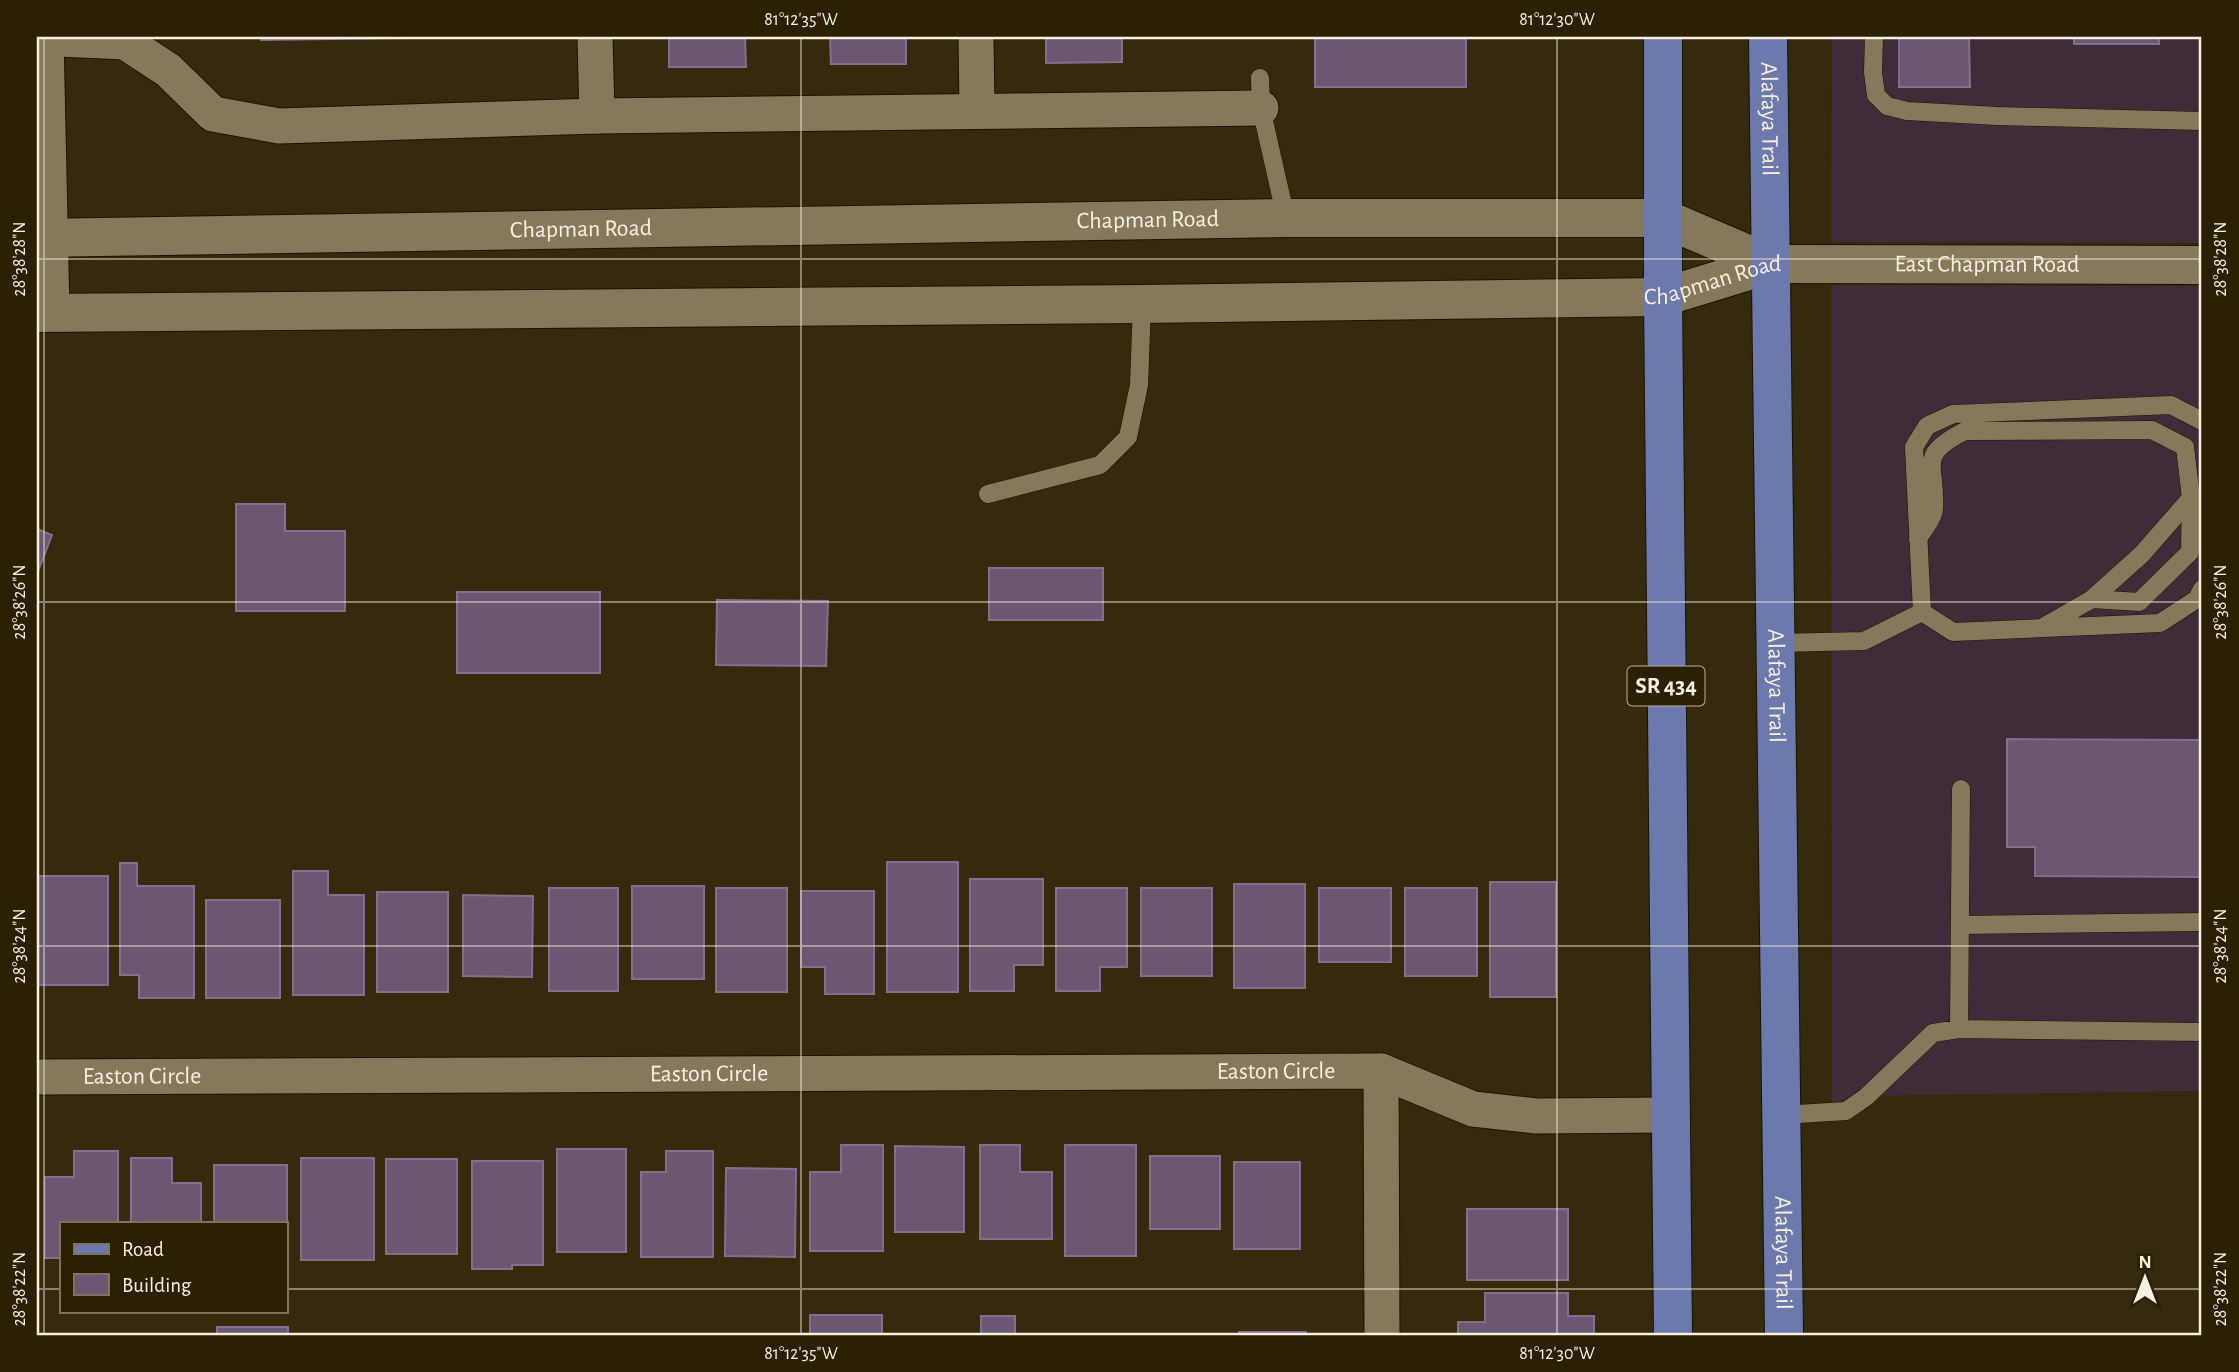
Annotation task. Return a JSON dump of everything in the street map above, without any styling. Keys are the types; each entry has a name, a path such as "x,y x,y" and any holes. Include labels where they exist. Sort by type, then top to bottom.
{"main road":[{"name":"SR 434","path":"1663,37 1673,1335"},
{"name":"Alafaya Trail","path":"1768,37 1784,1335"}],"street":[{"path":"595,37 597,116"},
{"path":"976,37 977,110"},
{"path":"44,313 43,38 125,42 168,70 213,114 279,125 597,116 977,110 1260,93"},
{"name":"Chapman Road","path":"44,238 1286,218 1663,218 1771,264"},
{"name":"Chapman Road","path":"44,313 1663,297 1771,264"},
{"name":"East Chapman Road","path":"1771,264 2202,265"},
{"path":"1381,1071 1382,1335"},
{"name":"Easton Circle","path":"37,1077 1381,1071 1473,1109 1536,1116 1670,1115"}],"lane":[{"path":"1874,37 1873,72 1876,95 1887,106 1906,111 2202,121"},
{"path":"1260,93 1286,218"},
{"path":"988,494 1100,464 1128,437 1139,385 1142,304"},
{"path":"1922,612 1914,447 1927,426 1953,414 2171,405 2202,421"},
{"path":"1919,539 1934,512 1932,458 1944,442 1965,430 2152,430 2185,447 2191,498 2190,552 2139,602 2092,599"},
{"path":"2042,628 2092,599 2142,554 2191,498"},
{"path":"1922,612 1953,632 2160,623 2197,598 2202,589"},
{"path":"1776,643 1864,640 1922,612"},
{"path":"1959,1029 1961,789"},
{"path":"1960,925 2202,922"},
{"path":"1782,1115 1846,1111 1866,1097 1933,1033 1959,1029 2202,1032"}],"shaded area":[{"path":"1832,37 2202,37 2202,243 1831,242"},
{"path":"1831,285 2202,286 2202,1091 1850,1096 1837,1103 1832,1117"}],"building":[{"path":"261,37 481,37 261,40"},
{"path":"669,37 745,37 746,67 669,67"},
{"path":"830,37 906,37 906,64 831,64"},
{"path":"1046,37 1122,37 1122,62 1046,63"},
{"path":"1315,37 1466,37 1466,87 1315,87"},
{"path":"1899,37 1969,37 1970,87 1899,87"},
{"path":"2074,37 2159,37 2159,44 2074,44"},
{"path":"236,504 285,504 285,531 345,531 345,611 236,611"},
{"path":"37,529 52,535 37,574"},
{"path":"989,568 1103,568 1103,620 989,620"},
{"path":"457,592 600,592 600,673 457,673"},
{"path":"717,600 828,601 826,666 716,665"},
{"path":"2007,739 2202,740 2202,877 2035,876 2035,847 2007,847"},
{"path":"887,862 958,862 958,992 887,992"},
{"path":"120,863 137,863 137,886 194,886 194,998 139,998 139,975 120,975"},
{"path":"293,871 328,871 328,895 364,895 364,995 293,995"},
{"path":"37,876 108,876 108,985 37,985"},
{"path":"970,879 1043,879 1043,965 1014,965 1014,991 970,991"},
{"path":"1490,882 1556,882 1556,997 1490,997"},
{"path":"1234,884 1305,884 1305,988 1234,988"},
{"path":"632,886 704,886 704,979 632,979"},
{"path":"549,888 618,888 618,991 549,991"},
{"path":"716,888 787,888 787,992 716,992"},
{"path":"1056,888 1127,888 1127,967 1100,967 1100,991 1056,991"},
{"path":"1141,888 1212,888 1212,976 1141,976"},
{"path":"1319,888 1391,888 1391,962 1319,962"},
{"path":"1405,888 1477,888 1477,976 1405,976"},
{"path":"801,891 874,891 874,994 825,994 825,967 801,967"},
{"path":"377,892 448,892 448,992 377,992"},
{"path":"463,895 533,896 532,977 463,976"},
{"path":"206,900 280,900 280,998 206,998"},
{"path":"841,1145 883,1145 883,1251 810,1251 810,1172 841,1172"},
{"path":"980,1145 1020,1145 1020,1172 1052,1172 1052,1239 980,1239"},
{"path":"1065,1145 1136,1145 1136,1256 1065,1256"},
{"path":"895,1146 964,1147 964,1232 895,1232"},
{"path":"557,1149 626,1149 626,1252 557,1252"},
{"path":"74,1151 118,1151 118,1222 60,1222 60,1258 45,1258 45,1177 74,1177"},
{"path":"666,1151 713,1151 713,1257 641,1257 641,1172 666,1172"},
{"path":"1150,1156 1220,1156 1220,1229 1150,1229"},
{"path":"131,1158 172,1158 172,1183 201,1183 201,1222 131,1222"},
{"path":"301,1158 374,1158 374,1260 301,1260"},
{"path":"386,1159 457,1159 457,1254 386,1254"},
{"path":"472,1161 543,1161 543,1265 512,1265 512,1269 472,1269"},
{"path":"1234,1162 1300,1162 1300,1249 1234,1249"},
{"path":"214,1165 287,1165 287,1222 214,1222"},
{"path":"726,1168 796,1169 795,1257 725,1256"},
{"path":"1467,1209 1568,1209 1568,1280 1467,1280"},
{"path":"1485,1293 1568,1293 1568,1316 1594,1316 1594,1335 1458,1335 1458,1322 1485,1322"},
{"path":"810,1315 882,1315 882,1335 810,1335"},
{"path":"981,1316 1015,1316 1015,1335 981,1335"},
{"path":"217,1327 288,1327 288,1335 217,1335"},
{"path":"1239,1332 1306,1332 1306,1335 1239,1335"},
{"path":"967,1334 967,1335 895,1335"}]}
